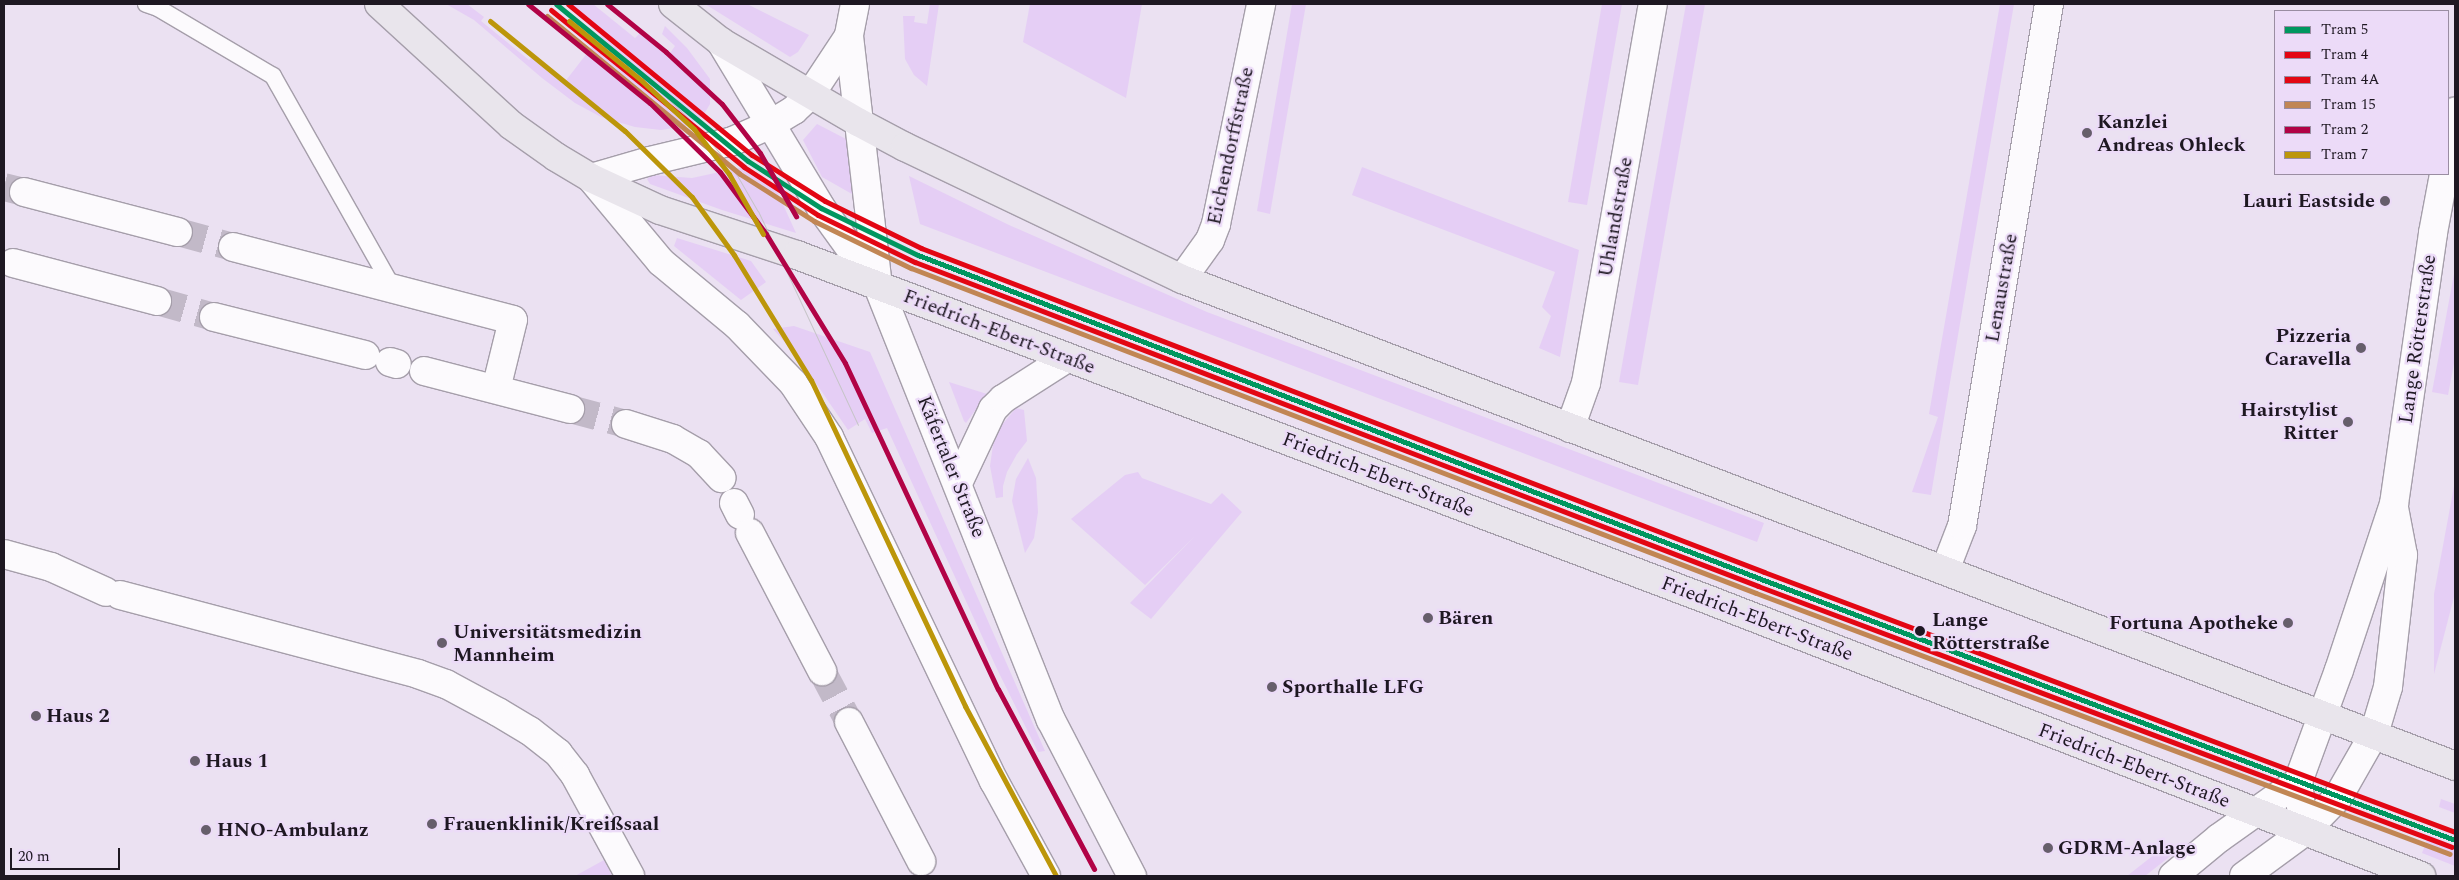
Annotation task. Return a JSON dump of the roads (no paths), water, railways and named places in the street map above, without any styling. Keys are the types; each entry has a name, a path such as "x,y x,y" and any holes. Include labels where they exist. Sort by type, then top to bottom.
{"main road":[{"name":"Friedrich-Ebert-Straße","path":"379,4 511,125 556,157 591,178 660,210 797,255 1709,600 2421,876"},
{"path":"673,4 721,42 858,122 914,151 1182,279 2455,766"}],"street":[{"name":"Käfertaler Straße","path":"855,4 849,36 878,286 1051,720 1132,876"},
{"name":"Eichendorffstraße","path":"1182,279 1210,240 1216,224 1261,4"},
{"name":"Uhlandstraße","path":"1570,428 1586,383 1653,4"},
{"name":"Lenaustraße","path":"1945,570 1962,526 2049,4"},
{"name":"Käfertaler Straße","path":"591,178 650,161 733,141 771,124 794,110 810,95 849,36"},
{"path":"721,42 821,208 878,286"},
{"path":"2449,146 2455,112"},
{"name":"Lange Rötterstraße","path":"2298,782 2323,715 2394,504 2431,243 2444,175"},
{"path":"591,178 661,262 737,325 792,383 829,437 994,781 1046,876"},
{"path":"24,192 178,232"},
{"path":"233,247 514,320 496,389"},
{"path":"13,263 157,302"},
{"path":"214,317 384,360"},
{"path":"958,483 993,409 1003,399 1067,358"},
{"path":"424,371 570,409"},
{"path":"626,424 673,439 699,454 721,478"},
{"name":"Lange Rötterstraße","path":"2244,876 2304,832 2338,797 2374,734 2388,688 2403,555 2394,504"},
{"path":"741,517 822,671"},
{"path":"4,554 51,567 113,593 418,674 446,684 530,731 558,753 574,775 630,876"},
{"path":"849,722 921,861"},
{"path":"2173,876 2219,838 2298,782 2304,832"}],"lane":[{"path":"146,4 158,8 273,76 393,288"}],"tunnel":[{"path":"4,187 24,192"},
{"path":"178,232 233,247"},
{"path":"157,301 214,317"},
{"path":"570,409 626,424"},
{"path":"822,671 849,722"}],"tram line":[{"name":"2","path":"528,4 650,103 720,172 766,234 845,363 998,689 1094,869"},
{"name":"5","path":"556,4 748,161 821,208 918,255 1761,579 2455,840"},
{"name":"4A","path":"568,4 752,155 825,201 921,248 1764,572 2455,832"},
{"name":"2","path":"607,4 666,52 722,104 760,153 796,216"},
{"name":"4","path":"551,10 744,167 818,215 915,262 1758,586 2452,847"},
{"name":"15","path":"547,16 740,174 814,221 911,268 1756,593 2450,854"},
{"name":"7","path":"490,21 625,131 692,197 734,255 811,380 965,706 1056,876"},
{"name":"7","path":"569,21 642,81 694,129 729,174 763,234"},
{"path":"645,77 688,118 714,146 738,177 758,211 858,425"}],"place":[{"name":"Kanzlei Andreas Ohleck","path":"2087,133"},
{"name":"Lauri Eastside","path":"2385,201"},
{"name":"Pizzeria Caravella","path":"2361,348"},
{"name":"Hairstylist Ritter","path":"2348,422"},
{"name":"Bären","path":"1428,618"},
{"name":"Fortuna Apotheke","path":"2288,623"},
{"name":"Lange Rötterstraße","path":"1920,631"},
{"name":"Universitätsmedizin Mannheim","path":"442,643"},
{"name":"Sporthalle LFG","path":"1272,687"},
{"name":"Haus 2","path":"36,716"},
{"name":"Haus 1","path":"195,761"},
{"name":"Frauenklinik/Kreißsaal","path":"432,824"},
{"name":"HNO-Ambulanz","path":"206,830"},
{"name":"GDRM-Anlage","path":"2048,848"}]}
